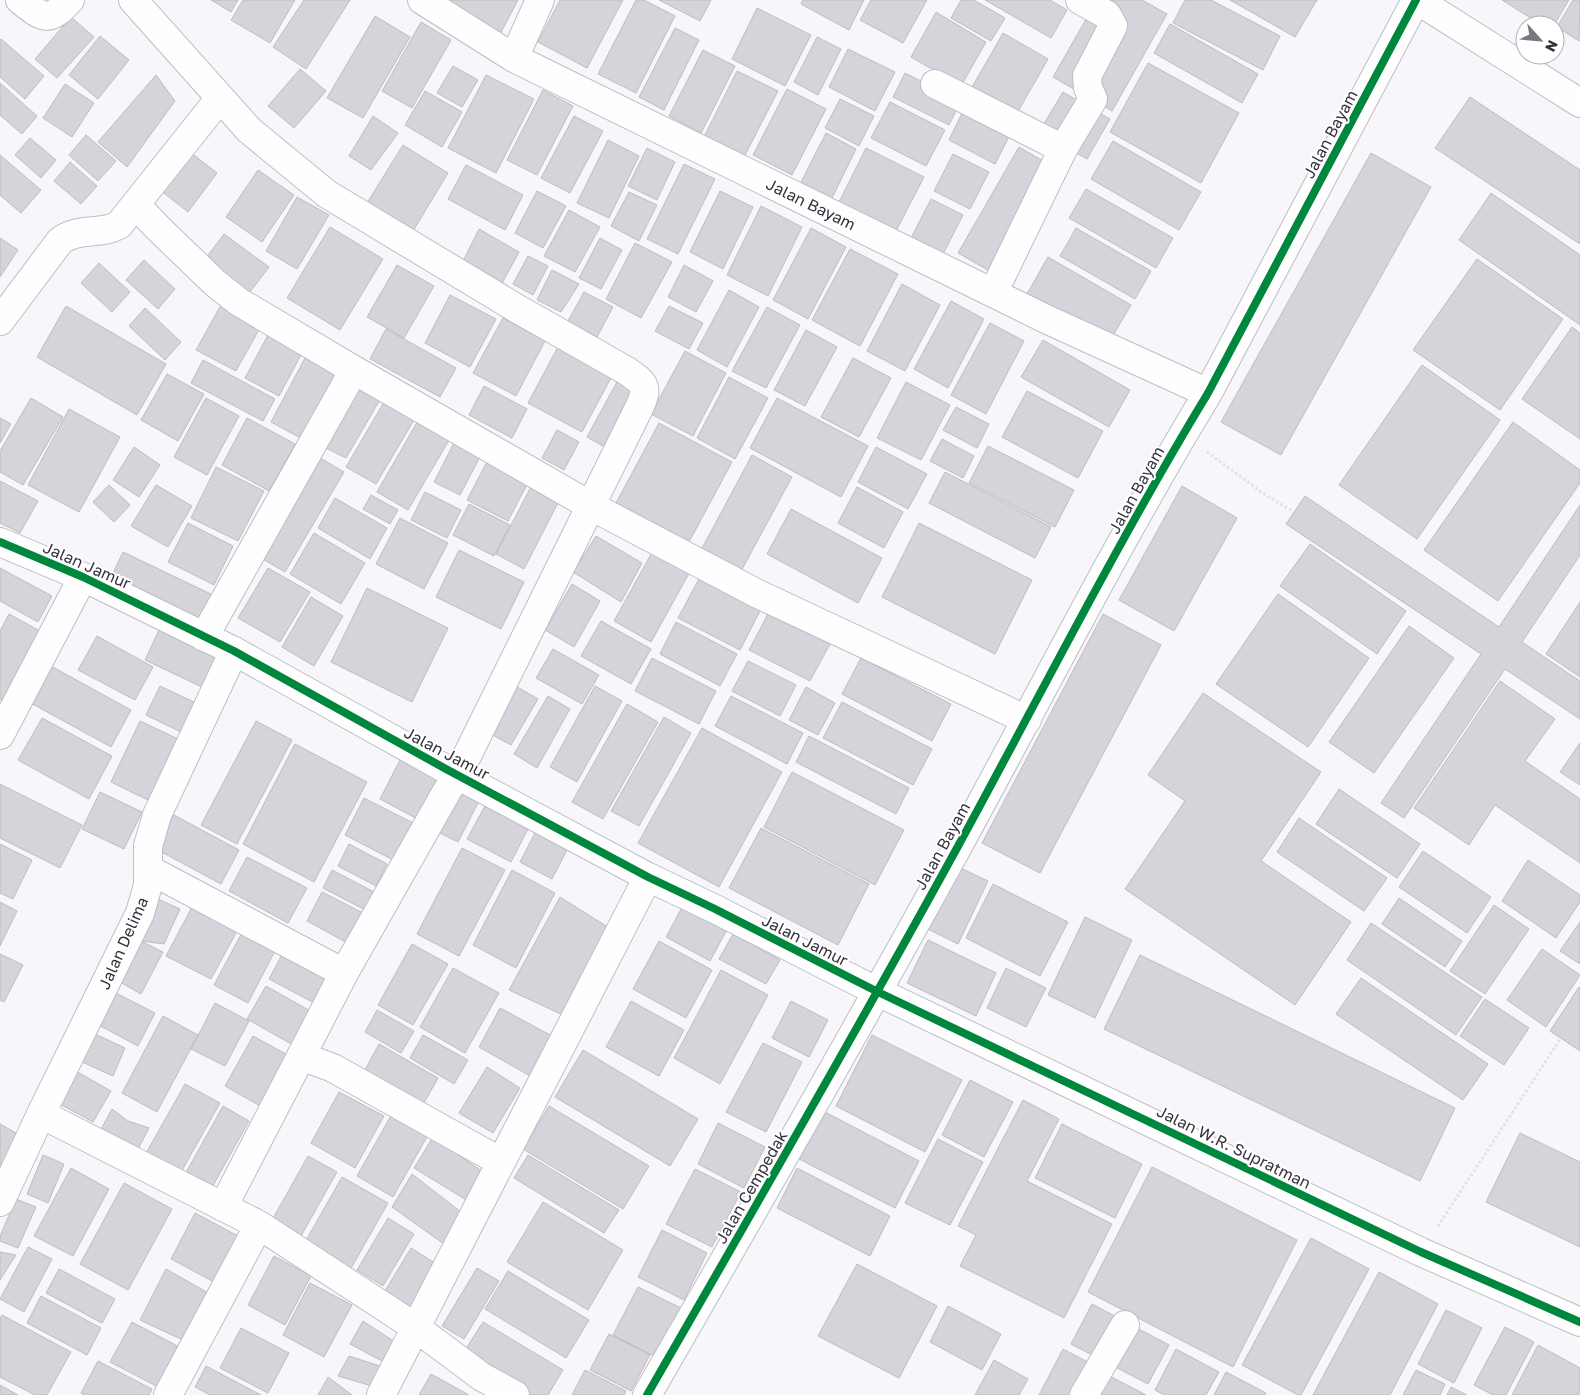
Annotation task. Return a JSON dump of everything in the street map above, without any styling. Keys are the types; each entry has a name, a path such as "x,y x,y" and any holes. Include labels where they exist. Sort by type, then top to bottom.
{"street":[{"path":"20,0 35,12 52,16 70,0"},
{"path":"133,0 249,130 327,194 642,382 645,389 645,395 640,406 458,774 344,973 223,1207"},
{"name":"Jalan Bayam","path":"422,0 514,58 993,293 1208,393"},
{"path":"514,58 540,0"},
{"path":"993,293 1063,149 1092,98 1088,88 1087,76 1114,26 1108,15 1080,0"},
{"path":"1417,0 1580,103"},
{"name":"Jalan Bayam","path":"878,992 1027,720 1056,663 1183,434 1208,393 1417,0"},
{"path":"935,84 1063,149"},
{"path":"0,322 60,241 68,235 112,228 119,224 220,98"},
{"path":"136,205 215,283 240,302 354,370 591,506 758,594 1027,720"},
{"path":"204,637 354,370"},
{"name":"Jalan Jamur","path":"0,542 83,577 234,651 648,877 878,992"},
{"path":"0,735 83,577"},
{"name":"Jalan Delima","path":"0,1202 140,913 148,885 148,846 157,815 234,651"},
{"path":"148,869 344,973"},
{"path":"381,1395 648,877"},
{"name":"Jalan W.R. Supratman","path":"878,992 1421,1252 1580,1322"},
{"name":"Jalan Cempedak","path":"648,1395 878,992"},
{"path":"301,1056 333,1068 501,1162"},
{"path":"41,1114 259,1225 415,1327 482,1377 515,1395"},
{"path":"168,1395 259,1225"},
{"path":"1084,1395 1124,1324"}],"path":[{"path":"1183,434 1267,496 1291,510"},
{"path":"1421,1252 1561,1038"}],"building":[{"path":"211,0 238,0 231,12"},
{"path":"243,0 295,0 270,43 231,20"},
{"path":"304,0 350,0 306,69 273,47"},
{"path":"447,0 518,0 498,38"},
{"path":"560,0 623,0 587,68 538,42"},
{"path":"636,0 644,0 675,16 636,93 598,74"},
{"path":"659,0 711,0 700,21"},
{"path":"803,0 864,0 849,30 801,4"},
{"path":"871,0 927,0 903,43 860,20"},
{"path":"961,0 974,0 1005,18 991,41 951,18"},
{"path":"985,0 1050,0 1067,10 1051,38"},
{"path":"1097,0 1142,0 1167,14 1112,111 1053,77"},
{"path":"1185,0 1211,0 1280,36 1263,70 1173,23"},
{"path":"1230,0 1317,0 1295,37"},
{"path":"1502,0 1569,0 1560,15 1526,15"},
{"path":"1573,0 1580,0 1579,41 1565,32 1564,15"},
{"path":"757,8 811,35 785,86 732,59"},
{"path":"936,12 986,42 961,86 911,57"},
{"path":"375,16 410,37 363,118 327,98"},
{"path":"71,17 94,37 57,78 35,59"},
{"path":"421,22 451,40 412,108 382,91"},
{"path":"1170,24 1258,74 1242,103 1154,53"},
{"path":"675,28 699,40 664,110 639,97"},
{"path":"1003,33 1048,59 1016,115 971,89"},
{"path":"100,36 129,60 98,99 69,75"},
{"path":"817,37 841,49 818,95 794,82"},
{"path":"1,39 44,76 25,99 0,77"},
{"path":"848,49 895,72 875,111 829,87"},
{"path":"703,50 735,66 701,133 669,116"},
{"path":"1148,63 1239,113 1201,183 1110,132"},
{"path":"453,66 478,80 462,107 437,93"},
{"path":"300,69 326,91 294,128 268,106"},
{"path":"737,71 778,91 744,157 704,137"},
{"path":"905,73 961,101 949,125 893,97"},
{"path":"156,75 175,101 127,167 98,142"},
{"path":"486,75 534,99 496,173 448,148"},
{"path":"0,83 37,116 22,134 0,115"},
{"path":"65,84 94,103 72,137 43,118"},
{"path":"787,89 826,109 792,175 753,155"},
{"path":"543,90 573,106 537,175 507,160"},
{"path":"425,91 462,112 442,147 405,125"},
{"path":"1063,92 1110,119 1087,159 1039,132"},
{"path":"1470,97 1580,170 1580,244 1435,148"},
{"path":"840,99 874,116 859,146 825,128"},
{"path":"890,102 945,130 926,166 871,138"},
{"path":"965,107 1012,131 995,164 949,140"},
{"path":"373,116 398,133 371,170 349,156"},
{"path":"574,116 603,131 570,193 541,178"},
{"path":"826,133 856,149 829,204 798,188"},
{"path":"86,135 116,161 98,181 69,155"},
{"path":"30,138 56,160 41,178 15,155"},
{"path":"608,140 639,156 609,218 577,203"},
{"path":"1113,141 1201,192 1179,230 1091,179"},
{"path":"403,145 448,173 413,231 367,203"},
{"path":"1019,147 1059,170 998,276 958,253"},
{"path":"647,148 675,162 657,200 628,186"},
{"path":"866,148 924,177 895,233 838,204"},
{"path":"190,152 217,173 188,212 160,190"},
{"path":"1371,153 1431,187 1281,455 1221,422"},
{"path":"953,154 989,172 970,209 934,191"},
{"path":"0,155 41,190 21,213 0,195"},
{"path":"70,162 97,186 81,204 54,181"},
{"path":"684,164 715,179 678,254 647,239"},
{"path":"466,165 523,195 505,230 448,199"},
{"path":"258,170 294,195 262,242 226,217"},
{"path":"1086,189 1173,238 1156,268 1069,218"},
{"path":"537,191 566,206 543,248 515,233"},
{"path":"720,191 753,207 723,269 690,252"},
{"path":"629,192 657,205 639,241 611,226"},
{"path":"1491,193 1580,255 1580,325 1459,240"},
{"path":"297,197 329,215 297,269 266,251"},
{"path":"931,199 963,215 942,256 910,240"},
{"path":"761,206 802,227 768,296 727,275"},
{"path":"569,210 600,227 575,272 544,256"},
{"path":"330,227 383,259 340,330 287,298"},
{"path":"811,228 846,247 808,319 773,300"},
{"path":"1076,228 1151,271 1135,299 1060,256"},
{"path":"479,229 519,252 501,285 462,263"},
{"path":"224,234 269,267 250,292 205,259"},
{"path":"0,238 18,250 0,277"},
{"path":"600,238 622,250 601,289 579,278"},
{"path":"635,243 672,262 641,318 606,299"},
{"path":"850,249 898,274 860,346 812,320"},
{"path":"528,256 548,266 533,295 513,284"},
{"path":"1048,257 1131,305 1105,349 1023,301"},
{"path":"1477,259 1563,319 1500,410 1413,350"},
{"path":"144,260 175,289 158,309 126,280"},
{"path":"99,263 130,292 112,312 81,283"},
{"path":"397,265 434,286 404,338 367,317"},
{"path":"684,265 713,281 696,312 668,297"},
{"path":"552,270 579,284 561,312 537,300"},
{"path":"902,284 940,305 905,371 867,351"},
{"path":"729,290 759,307 727,367 697,350"},
{"path":"584,292 613,307 597,337 568,321"},
{"path":"450,295 496,319 470,367 425,343"},
{"path":"951,301 984,319 948,388 914,369"},
{"path":"221,305 261,326 236,371 196,350"},
{"path":"66,306 166,364 137,415 37,357"},
{"path":"669,306 703,323 689,349 655,331"},
{"path":"767,307 800,325 766,388 732,371"},
{"path":"145,308 181,342 165,360 129,326"},
{"path":"503,318 545,341 516,396 473,373"},
{"path":"990,323 1024,341 986,414 951,395"},
{"path":"1572,327 1580,333 1580,439 1522,399"},
{"path":"386,329 456,368 440,397 370,359"},
{"path":"806,330 837,347 805,406 774,390"},
{"path":"268,335 302,353 279,396 245,378"},
{"path":"1043,340 1130,390 1109,427 1021,377"},
{"path":"559,345 613,374 582,432 528,403"},
{"path":"685,351 726,373 693,436 651,414"},
{"path":"306,356 343,376 308,442 271,422"},
{"path":"853,358 891,378 859,437 821,417"},
{"path":"203,360 275,399 263,421 191,383"},
{"path":"1422,365 1500,420 1417,539 1339,485"},
{"path":"167,374 204,394 178,441 141,420"},
{"path":"729,377 768,398 735,459 697,438"},
{"path":"618,380 640,393 610,450 587,437"},
{"path":"354,382 381,398 346,458 320,445"},
{"path":"906,382 950,405 921,460 877,438"},
{"path":"484,386 527,409 512,438 469,415"},
{"path":"1027,391 1103,431 1078,478 1002,437"},
{"path":"387,397 417,415 376,484 346,467"},
{"path":"31,398 63,417 23,485 0,472 0,451"},
{"path":"206,398 239,416 207,475 174,457"},
{"path":"777,398 868,446 841,497 750,448"},
{"path":"956,407 989,424 977,448 943,430"},
{"path":"69,409 120,437 79,512 28,485"},
{"path":"0,418 11,424 0,443"},
{"path":"247,418 295,444 269,491 222,465"},
{"path":"419,419 451,437 408,510 377,492"},
{"path":"1513,422 1580,470 1580,483 1498,601 1424,550"},
{"path":"659,423 732,462 689,542 616,503"},
{"path":"557,430 579,442 564,470 542,458"},
{"path":"456,439 482,453 460,495 434,482"},
{"path":"942,439 974,456 963,478 930,461"},
{"path":"988,446 1074,490 1055,527 969,483"},
{"path":"134,447 160,465 139,497 113,480"},
{"path":"876,447 927,474 908,509 858,482"},
{"path":"315,455 344,472 285,572 256,555"},
{"path":"752,455 792,477 740,573 700,552"},
{"path":"490,456 531,477 508,521 467,500"},
{"path":"216,467 264,491 238,541 191,518"},
{"path":"945,472 1051,527 1035,558 929,503"},
{"path":"0,481 38,501 20,533 0,523"},
{"path":"534,481 562,495 524,569 496,554"},
{"path":"109,485 130,505 114,522 93,502"},
{"path":"156,485 192,506 168,547 131,526"},
{"path":"1182,486 1237,518 1174,631 1119,600"},
{"path":"857,487 903,512 884,548 838,523"},
{"path":"425,492 461,510 447,538 411,520"},
{"path":"371,495 398,510 390,524 363,509"},
{"path":"1305,496 1499,627 1580,505 1580,555 1522,642 1580,681 1580,719 1505,669 1404,818 1381,803 1481,654 1286,524"},
{"path":"335,498 387,528 370,559 318,528"},
{"path":"469,504 510,525 494,556 453,535"},
{"path":"791,509 882,558 858,603 767,554"},
{"path":"400,518 448,543 424,589 376,564"},
{"path":"188,523 233,546 214,585 168,562"},
{"path":"919,523 1032,580 995,654 882,597"},
{"path":"314,533 365,563 341,604 290,574"},
{"path":"596,536 642,563 621,602 573,572"},
{"path":"1310,544 1406,611 1377,654 1280,586"},
{"path":"655,547 692,568 651,642 614,621"},
{"path":"459,550 524,582 501,629 436,597"},
{"path":"123,552 213,595 198,627 108,584"},
{"path":"0,568 52,596 38,622 0,601"},
{"path":"268,568 310,592 280,642 238,618"},
{"path":"700,577 761,609 740,650 678,618"},
{"path":"572,584 600,601 574,647 545,630"},
{"path":"367,588 448,628 412,702 331,662"},
{"path":"1278,594 1369,658 1308,747 1216,684"},
{"path":"311,597 343,616 314,666 282,647"},
{"path":"1580,602 1580,677 1546,654"},
{"path":"769,612 830,644 810,681 749,650"},
{"path":"9,614 40,631 2,700 0,699 0,631"},
{"path":"1103,614 1161,645 1040,873 982,843"},
{"path":"601,621 651,649 631,684 581,656"},
{"path":"676,622 737,654 720,686 660,654"},
{"path":"1409,626 1454,658 1374,773 1329,742"},
{"path":"159,630 221,660 206,689 145,660"},
{"path":"97,636 153,667 135,700 78,670"},
{"path":"553,649 599,675 582,704 536,678"},
{"path":"652,658 716,691 699,724 635,691"},
{"path":"861,658 951,704 932,741 842,694"},
{"path":"748,661 796,685 780,716 732,691"},
{"path":"49,665 131,710 111,747 29,702"},
{"path":"1500,681 1555,719 1525,761 1580,799 1580,863 1495,805 1469,845 1414,808"},
{"path":"514,685 538,699 511,745 487,732"},
{"path":"160,686 196,703 181,732 146,715"},
{"path":"595,686 622,701 577,782 550,767"},
{"path":"806,687 835,703 818,735 789,720"},
{"path":"1203,693 1321,772 1261,861 1351,922 1295,1005 1125,889 1185,801 1148,775"},
{"path":"548,696 570,709 537,768 514,754"},
{"path":"731,696 803,733 787,764 715,726"},
{"path":"842,702 932,749 913,785 823,738"},
{"path":"627,704 658,722 603,819 572,802"},
{"path":"664,717 691,733 639,826 611,811"},
{"path":"42,718 112,756 89,799 18,760"},
{"path":"140,721 178,739 148,800 111,782"},
{"path":"256,721 292,740 237,844 201,825"},
{"path":"702,728 782,772 719,887 638,843"},
{"path":"809,736 909,788 896,814 796,762"},
{"path":"1580,743 1580,785 1560,772"},
{"path":"295,744 367,782 314,882 243,844"},
{"path":"400,760 444,783 423,822 380,799"},
{"path":"792,772 904,830 875,885 764,827"},
{"path":"0,784 82,825 60,868 0,838"},
{"path":"457,786 480,799 458,842 434,830"},
{"path":"1339,789 1420,844 1397,878 1316,824"},
{"path":"100,792 142,812 124,849 82,829"},
{"path":"364,798 419,826 399,863 345,835"},
{"path":"486,804 529,827 511,862 467,839"},
{"path":"174,815 239,850 221,884 156,849"},
{"path":"1299,818 1387,878 1364,911 1277,852"},
{"path":"538,827 570,844 552,879 520,862"},
{"path":"761,828 869,884 838,945 729,888"},
{"path":"0,844 32,860 13,899 0,893"},
{"path":"349,844 387,864 376,886 338,866"},
{"path":"462,848 505,870 459,956 417,934"},
{"path":"1423,851 1491,897 1467,933 1399,887"},
{"path":"247,857 307,888 288,923 229,891"},
{"path":"1528,860 1580,895 1580,902 1556,938 1502,901"},
{"path":"952,864 988,881 958,944 922,926"},
{"path":"332,870 376,893 367,911 323,888"},
{"path":"512,870 555,893 516,968 473,945"},
{"path":"993,884 1068,922 1040,976 966,938"},
{"path":"322,892 367,915 351,945 307,921"},
{"path":"560,897 611,929 565,1016 509,990"},
{"path":"1399,898 1462,941 1445,967 1382,924"},
{"path":"158,899 180,909 164,944 141,941"},
{"path":"0,902 17,911 0,946"},
{"path":"685,902 729,926 710,961 666,937"},
{"path":"1494,905 1529,929 1485,994 1450,971"},
{"path":"192,907 237,931 211,979 166,956"},
{"path":"1085,917 1132,940 1095,1018 1048,995"},
{"path":"1580,922 1580,964 1560,951"},
{"path":"1371,923 1482,997 1456,1035 1347,960"},
{"path":"244,929 277,947 248,1003 214,985"},
{"path":"733,934 780,960 766,984 719,959"},
{"path":"928,940 996,973 976,1016 907,983"},
{"path":"141,941 163,952 141,994 120,982"},
{"path":"659,941 712,970 686,1018 633,989"},
{"path":"412,944 448,964 413,1025 378,1005"},
{"path":"285,949 334,975 318,1005 269,979"},
{"path":"1542,949 1580,975 1546,1027 1507,1000"},
{"path":"0,954 23,965 4,1002 0,1000"},
{"path":"1140,955 1455,1108 1420,1181 1104,1029"},
{"path":"453,968 499,993 465,1053 420,1027"},
{"path":"1006,968 1046,988 1026,1027 987,1008"},
{"path":"721,970 768,995 720,1084 674,1058"},
{"path":"1361,978 1488,1064 1463,1100 1336,1014"},
{"path":"266,986 312,1012 293,1045 247,1019"},
{"path":"1580,988 1580,1051 1550,1031"},
{"path":"110,990 155,1013 138,1046 93,1022"},
{"path":"1485,999 1529,1028 1504,1065 1460,1036"},
{"path":"631,1001 684,1030 659,1076 606,1047"},
{"path":"791,1001 828,1020 809,1057 772,1038"},
{"path":"215,1003 249,1021 225,1066 191,1049"},
{"path":"500,1008 554,1037 532,1077 479,1047"},
{"path":"377,1010 414,1031 401,1053 365,1032"},
{"path":"163,1016 198,1035 157,1112 122,1093"},
{"path":"95,1034 125,1048 113,1076 82,1062"},
{"path":"423,1035 468,1060 454,1084 410,1058"},
{"path":"872,1035 962,1080 925,1152 836,1106"},
{"path":"253,1036 291,1057 262,1107 225,1086"},
{"path":"763,1043 802,1062 766,1132 726,1112"},
{"path":"379,1044 438,1078 424,1103 365,1070"},
{"path":"583,1050 698,1119 670,1166 555,1097"},
{"path":"487,1067 520,1088 493,1133 459,1113"},
{"path":"74,1070 111,1091 93,1122 56,1102"},
{"path":"970,1080 1013,1102 984,1157 942,1135"},
{"path":"185,1084 220,1103 180,1174 145,1155"},
{"path":"339,1092 384,1116 355,1168 311,1143"},
{"path":"1023,1100 1059,1119 1027,1181 1112,1224 1064,1318 960,1266 976,1235 958,1226"},
{"path":"223,1106 249,1121 210,1191 184,1176"},
{"path":"549,1106 649,1166 623,1209 523,1149"},
{"path":"112,1109 128,1121 149,1128 137,1151 100,1131"},
{"path":"821,1110 919,1161 895,1208 797,1158"},
{"path":"392,1114 428,1135 393,1197 357,1176"},
{"path":"718,1123 765,1147 744,1188 698,1164"},
{"path":"0,1124 23,1137 0,1178"},
{"path":"1062,1124 1142,1164 1115,1218 1035,1178"},
{"path":"1520,1133 1580,1162 1580,1247 1486,1202"},
{"path":"433,1137 483,1172 468,1201 414,1168"},
{"path":"938,1139 983,1162 950,1225 905,1203"},
{"path":"43,1155 64,1164 48,1203 27,1194"},
{"path":"528,1155 619,1210 604,1233 514,1178"},
{"path":"308,1156 337,1172 301,1236 272,1220"},
{"path":"1152,1167 1297,1240 1233,1367 1088,1292"},
{"path":"71,1168 109,1189 73,1256 34,1236"},
{"path":"797,1168 890,1216 870,1256 777,1208"},
{"path":"695,1169 741,1192 712,1247 666,1224"},
{"path":"412,1174 461,1212 444,1244 392,1207"},
{"path":"342,1177 388,1203 350,1270 304,1244"},
{"path":"124,1183 172,1209 128,1290 80,1264"},
{"path":"16,1199 36,1207 18,1248 0,1241 0,1236"},
{"path":"543,1202 623,1250 588,1310 507,1262"},
{"path":"195,1213 238,1236 214,1282 171,1259"},
{"path":"388,1218 414,1234 383,1286 357,1270"},
{"path":"662,1230 707,1253 684,1300 638,1277"},
{"path":"1311,1238 1369,1269 1301,1395 1298,1395 1242,1365"},
{"path":"28,1247 52,1259 24,1312 0,1299"},
{"path":"411,1248 438,1265 408,1316 380,1299"},
{"path":"0,1252 16,1255 0,1280"},
{"path":"274,1256 311,1276 285,1325 248,1305"},
{"path":"857,1264 937,1306 899,1378 818,1336"},
{"path":"477,1268 499,1281 464,1339 442,1326"},
{"path":"59,1269 115,1299 102,1323 46,1293"},
{"path":"166,1269 212,1295 187,1342 140,1320"},
{"path":"508,1271 589,1320 566,1358 485,1309"},
{"path":"1379,1272 1438,1304 1390,1395 1313,1395"},
{"path":"310,1283 352,1305 324,1357 283,1335"},
{"path":"638,1287 681,1308 656,1357 613,1335"},
{"path":"41,1296 101,1328 87,1355 27,1323"},
{"path":"1092,1304 1169,1345 1148,1384 1071,1344"},
{"path":"948,1306 1001,1334 982,1370 930,1342"},
{"path":"1446,1310 1482,1328 1454,1383 1418,1364"},
{"path":"2,1315 71,1352 47,1395 35,1395 0,1377 0,1319"},
{"path":"363,1321 395,1342 382,1361 350,1344"},
{"path":"132,1322 183,1349 162,1389 110,1362"},
{"path":"483,1322 563,1370 548,1395 529,1395 462,1355"},
{"path":"1505,1327 1534,1342 1506,1395 1493,1395 1474,1385"},
{"path":"241,1328 289,1353 268,1393 220,1368"},
{"path":"609,1334 650,1355 631,1391 590,1370"},
{"path":"1538,1345 1580,1368 1580,1395 1512,1395"},
{"path":"1063,1349 1101,1369 1088,1395 1039,1395"},
{"path":"1176,1349 1219,1372 1206,1395 1164,1395 1155,1390"},
{"path":"349,1356 380,1366 372,1386 338,1376"},
{"path":"994,1360 1028,1379 1019,1395 975,1395"},
{"path":"98,1361 152,1389 149,1395 84,1395 81,1393"},
{"path":"206,1366 261,1395 210,1395 195,1387"},
{"path":"585,1370 626,1391 624,1395 572,1395"},
{"path":"1416,1370 1445,1384 1440,1395 1403,1395"},
{"path":"1226,1372 1266,1393 1265,1395 1214,1395"},
{"path":"1104,1373 1146,1395 1092,1395"},
{"path":"431,1374 469,1395 419,1395"},
{"path":"328,1377 352,1395 318,1395"},
{"path":"0,1385 18,1395 0,1395"},
{"path":"1451,1387 1467,1395 1447,1395"}],"cycle path":[{"path":"647,1395 881,986 1142,505 1208,393 1416,0"},
{"path":"0,542 83,577 234,651 446,769 648,877 878,992 1421,1252 1580,1322"}]}
